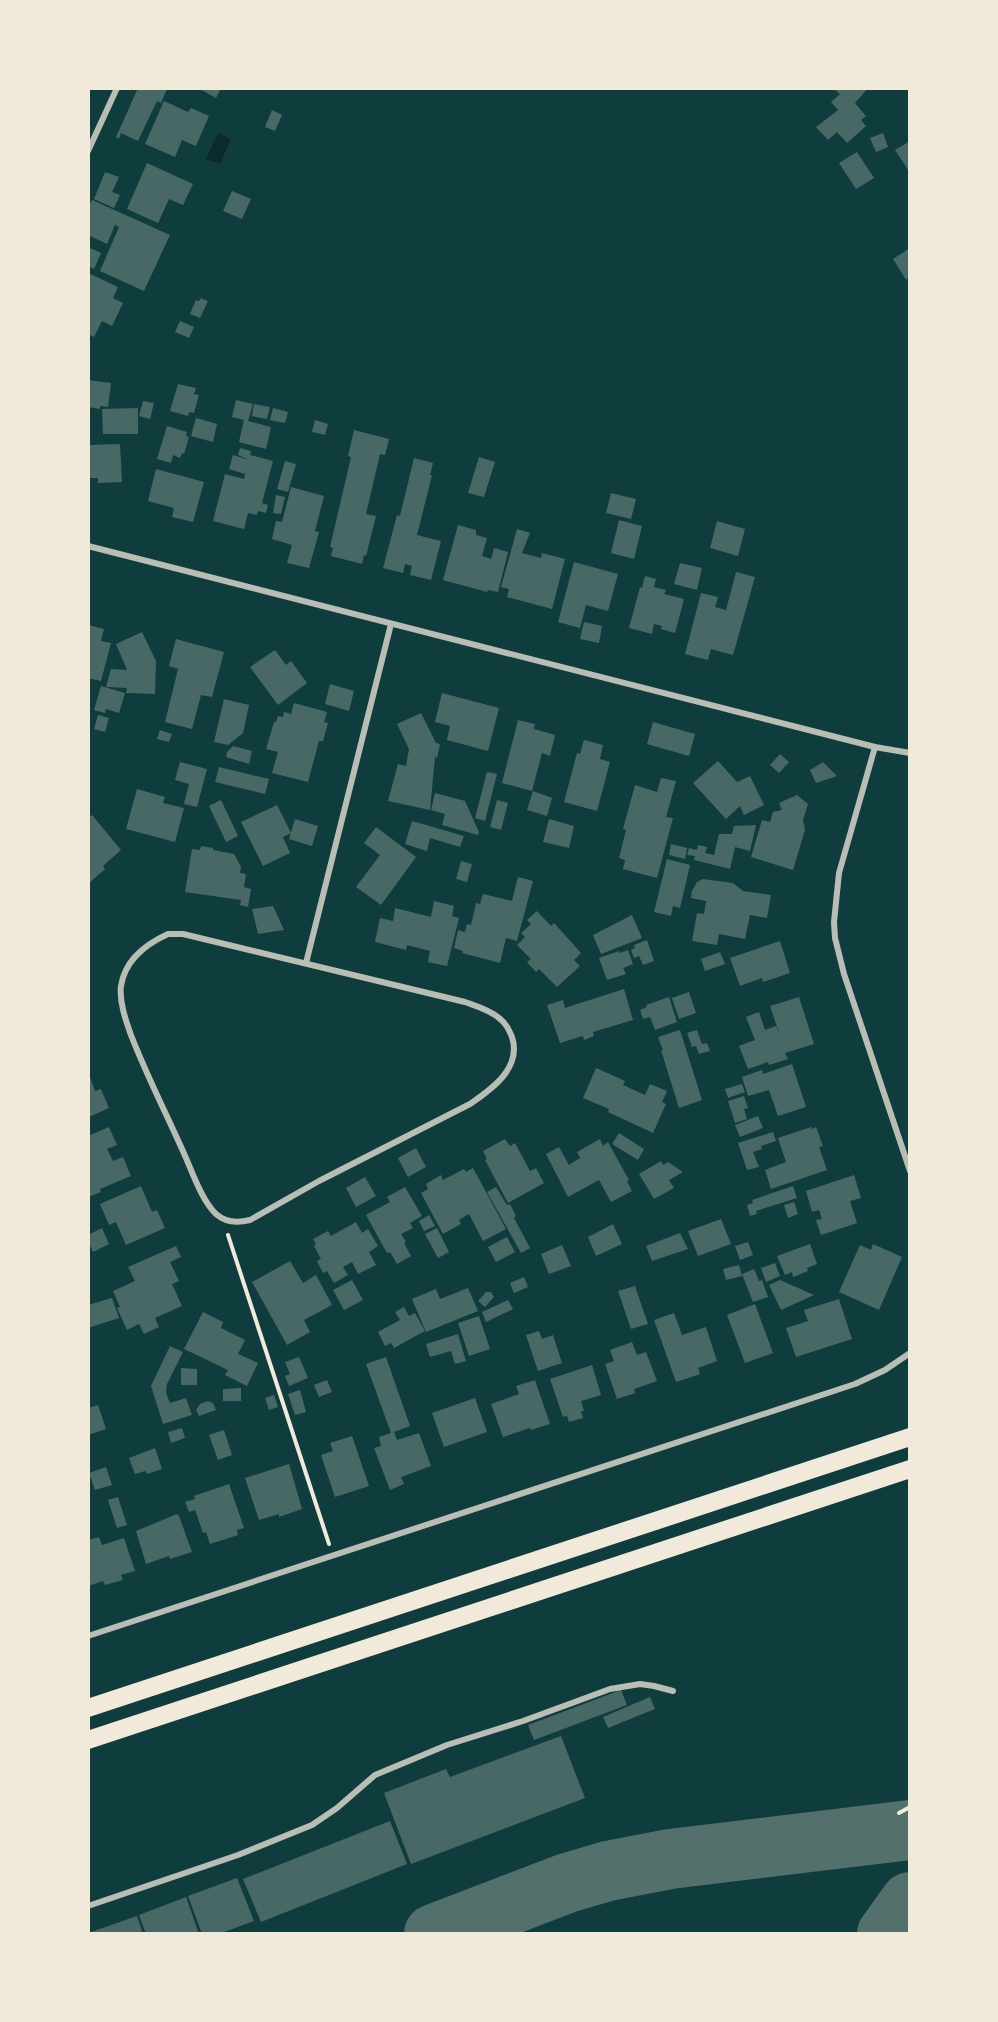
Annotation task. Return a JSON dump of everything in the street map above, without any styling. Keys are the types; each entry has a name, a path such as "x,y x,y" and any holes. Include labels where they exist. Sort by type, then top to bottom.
{"highway":[{"path":"88,1708 909,1437"},
{"path":"88,1740 909,1469"}],"street":[{"path":"88,151 117,88"},
{"path":"88,546 875,747 909,753"},
{"path":"306,963 391,624"},
{"path":"875,747 839,873 834,922 835,938 844,974 909,1171"},
{"path":"168,934 183,934 306,963 465,1002 500,1018 508,1028 514,1045 512,1061 493,1089 470,1104 319,1181 250,1220 240,1223 222,1219 214,1213 204,1195 131,1035 122,1007 121,988 124,976 139,952 152,941 168,934"},
{"path":"88,1636 855,1384 885,1370 909,1353"},
{"path":"88,1906 238,1855 305,1828 337,1808 375,1775 447,1746 610,1689 640,1684 673,1691"}],"path":[{"path":"222,1219 333,1556"},
{"path":"899,1813 909,1807"}],"water":[{"path":"218,133 231,139 220,164 206,159"}],"building":[{"path":"138,88 167,89 161,103 157,101 138,141 121,133 119,139 116,137"},
{"path":"198,88 221,88 216,98"},
{"path":"833,88 868,88 855,103 866,116 861,120 866,126 847,143 837,132 828,140 816,127 838,110 831,102 840,94"},
{"path":"164,101 188,112 191,108 209,116 196,146 182,140 175,157 145,144"},
{"path":"272,110 282,115 275,131 265,127"},
{"path":"883,133 888,147 876,152 870,138"},
{"path":"910,141 910,173 895,150"},
{"path":"857,152 874,178 856,189 839,163"},
{"path":"147,163 193,184 183,205 169,199 158,223 127,209"},
{"path":"105,172 119,177 112,192 120,195 114,208 94,199"},
{"path":"232,191 251,199 242,219 223,211"},
{"path":"92,200 170,235 144,291 100,271 119,227 115,225 107,244 88,235 88,208"},
{"path":"88,247 101,253 94,269 88,266"},
{"path":"910,248 910,277 906,280 893,259"},
{"path":"88,273 118,287 113,298 123,303 112,326 102,321 94,337 88,334"},
{"path":"201,298 208,301 200,318 190,314 196,300 199,301"},
{"path":"180,321 194,327 189,338 175,332"},
{"path":"88,380 111,383 108,407 100,406 100,409 88,407"},
{"path":"178,384 196,388 194,394 199,395 194,413 189,412 188,416 170,411"},
{"path":"236,400 253,404 248,421 271,427 266,449 239,442 244,420 232,417"},
{"path":"143,401 154,403 150,419 139,416"},
{"path":"254,404 270,407 267,419 252,416"},
{"path":"138,408 138,434 103,434 102,409"},
{"path":"273,408 288,412 285,423 270,420"},
{"path":"196,418 217,424 213,442 191,436"},
{"path":"315,420 328,424 325,435 312,432"},
{"path":"167,426 187,432 186,436 189,437 184,454 182,453 180,458 173,455 171,463 157,459"},
{"path":"354,430 389,439 385,455 380,454 366,514 376,516 362,564 331,556 333,548 330,547 351,457 348,456"},
{"path":"120,444 122,482 98,483 98,478 88,478 88,445"},
{"path":"240,448 251,451 250,455 273,461 262,503 268,505 266,513 258,511 257,515 248,513 244,529 213,521 225,474 244,479 248,462 245,474 229,469 233,455 249,460 238,455"},
{"path":"479,457 495,462 484,497 468,493"},
{"path":"414,458 433,463 417,535 441,541 431,580 410,575 412,566 405,564 403,573 383,568 397,515 400,516"},
{"path":"285,461 296,464 288,492 277,489"},
{"path":"156,469 204,482 193,522 172,517 174,508 148,501"},
{"path":"291,487 324,496 315,531 319,532 309,568 287,563 292,545 272,539 276,521 282,522"},
{"path":"611,493 636,499 631,519 606,513"},
{"path":"276,495 285,497 281,514 273,513"},
{"path":"619,520 642,526 634,559 611,553"},
{"path":"717,521 745,529 738,556 710,548"},
{"path":"458,525 476,530 476,535 487,538 482,556 491,559 494,548 508,552 498,592 488,590 487,592 443,580"},
{"path":"517,529 530,533 522,553 541,558 542,553 565,559 552,609 507,597 509,589 501,587"},
{"path":"574,562 618,574 608,611 586,605 580,628 558,622"},
{"path":"680,563 702,568 697,590 674,584"},
{"path":"736,572 755,577 733,655 711,649 708,660 685,654 701,593 718,597 715,607 726,610"},
{"path":"645,576 656,579 654,587 666,590 664,594 684,599 675,633 661,629 662,626 654,624 652,634 629,628"},
{"path":"584,622 602,626 599,643 580,639"},
{"path":"88,625 104,629 101,641 111,643 101,681 88,678"},
{"path":"142,632 156,661 155,694 126,693 127,688 106,687 111,669 127,670 116,644"},
{"path":"176,639 224,652 212,697 201,695 192,729 165,722 178,669 169,666"},
{"path":"275,650 286,665 291,661 307,683 278,705 250,667"},
{"path":"330,684 354,691 349,711 325,704"},
{"path":"101,686 125,693 119,713 106,709 105,713 94,710"},
{"path":"442,693 499,708 488,751 447,740 450,726 435,722"},
{"path":"224,699 249,705 243,733 228,745 214,742"},
{"path":"294,703 327,712 324,722 328,723 323,741 319,741 308,782 272,773 278,752 266,749 274,722 278,716 283,717 284,712 291,714"},
{"path":"421,713 436,743 440,744 437,758 435,757 430,810 388,801 398,764 406,766 409,749 397,724"},
{"path":"98,715 109,718 105,732 94,729"},
{"path":"518,720 535,724 534,729 555,735 550,756 542,753 532,791 502,783"},
{"path":"653,722 695,734 689,756 647,744"},
{"path":"160,730 172,734 169,742 157,739"},
{"path":"584,740 603,745 600,759 610,762 597,811 564,802 577,753 580,754"},
{"path":"233,746 252,751 249,764 226,757 227,752"},
{"path":"780,754 789,762 779,773 770,765"},
{"path":"718,761 737,782 750,776 764,805 744,815 740,806 726,819 693,783"},
{"path":"180,762 207,769 197,807 184,804 189,784 175,780"},
{"path":"823,762 837,776 816,783 810,770"},
{"path":"219,767 269,779 265,794 215,782"},
{"path":"487,772 497,774 485,821 475,818"},
{"path":"661,778 676,781 666,817 673,818 657,878 623,869 625,860 619,858 626,830 623,829 635,785 657,792"},
{"path":"137,789 165,797 163,803 184,808 175,842 126,829"},
{"path":"533,791 552,798 547,816 527,810"},
{"path":"435,793 465,801 479,832 478,835 442,825 445,814 431,810"},
{"path":"797,795 808,804 803,820 805,830 793,870 751,857 762,820 770,822 773,812 782,810 779,803"},
{"path":"221,800 238,836 226,842 209,806"},
{"path":"497,800 508,803 501,830 490,827"},
{"path":"277,805 291,833 283,837 290,853 263,866 241,822"},
{"path":"92,815 121,850 88,884 88,818"},
{"path":"295,819 318,826 312,846 289,839"},
{"path":"549,819 574,826 569,848 543,842"},
{"path":"412,821 464,836 460,847 430,838 427,851 405,844"},
{"path":"756,825 750,851 735,847 730,869 694,860 695,856 687,855 689,848 697,850 698,845 707,847 705,853 714,855 719,834 732,834 734,826"},
{"path":"376,827 416,857 381,905 356,887 380,855 364,843"},
{"path":"671,844 687,848 685,859 669,855"},
{"path":"201,846 234,854 241,867 240,873 246,874 244,887 251,889 248,907 240,905 241,900 185,892 192,849 200,850"},
{"path":"667,859 690,865 680,908 673,906 671,916 654,912"},
{"path":"461,861 472,864 467,882 456,879"},
{"path":"518,877 533,881 517,941 506,938 500,963 462,953 463,951 454,948 458,930 465,932 467,924 471,925 476,903 480,904 483,894 512,901"},
{"path":"703,879 733,883 743,891 771,895 767,918 750,915 745,939 719,934 717,945 692,941 697,913 704,914 706,901 691,898 692,891 697,882"},
{"path":"434,901 454,906 452,916 459,918 447,966 428,962 430,951 407,945 406,950 375,942 380,918 393,921 395,908 431,917"},
{"path":"273,906 284,930 258,934 252,909"},
{"path":"537,911 551,926 554,923 581,953 574,960 580,966 557,987 539,969 536,972 527,962 531,959 517,945 525,937 521,933 531,924 527,920"},
{"path":"632,915 642,938 601,954 593,935"},
{"path":"647,940 654,961 643,965 639,956 634,958 631,950 635,948 634,945"},
{"path":"780,941 790,973 763,982 762,978 740,986 730,958"},
{"path":"628,950 633,964 623,968 626,974 607,980 599,958"},
{"path":"720,952 725,964 705,971 701,959"},
{"path":"624,989 633,1020 593,1032 594,1036 584,1040 583,1036 560,1043 547,1005 563,1000 565,1008"},
{"path":"689,992 696,1013 679,1019 672,998"},
{"path":"669,997 677,1022 655,1030 650,1017 643,1019 640,1010 647,1007 646,1005"},
{"path":"799,997 814,1044 785,1053 788,1059 769,1065 768,1062 748,1069 739,1046 755,1040 746,1017 759,1012 765,1030 776,1026 780,1036 770,1006"},
{"path":"680,1030 702,1100 679,1108 658,1037"},
{"path":"697,1030 702,1044 707,1043 710,1051 699,1054 696,1046 692,1047 687,1033"},
{"path":"792,1064 806,1107 778,1116 769,1090 748,1096 742,1077 762,1070 763,1074"},
{"path":"596,1068 625,1081 623,1085 645,1095 650,1084 667,1091 662,1102 666,1104 653,1133 583,1098"},
{"path":"89,1074 95,1091 101,1089 109,1108 89,1117"},
{"path":"742,1084 745,1092 728,1098 725,1089"},
{"path":"744,1096 748,1108 744,1109 747,1119 735,1123 728,1101"},
{"path":"758,1116 763,1128 740,1137 735,1125"},
{"path":"109,1127 117,1145 107,1149 113,1161 123,1157 131,1176 100,1189 101,1192 88,1197 88,1136"},
{"path":"811,1127 812,1129 816,1127 823,1146 819,1147 827,1170 771,1189 765,1170 786,1162 778,1138"},
{"path":"773,1132 776,1141 761,1146 762,1149 753,1152 759,1167 747,1170 738,1143"},
{"path":"619,1133 644,1149 638,1160 612,1144"},
{"path":"505,1139 510,1146 515,1143 530,1171 536,1168 544,1183 508,1203 485,1160 487,1159 483,1151"},
{"path":"600,1139 603,1146 608,1142 629,1180 627,1181 632,1191 611,1202 599,1180 568,1197 546,1154 559,1147 569,1165 580,1158 577,1152"},
{"path":"416,1148 426,1167 408,1177 398,1158"},
{"path":"661,1161 663,1165 668,1162 683,1172 669,1180 674,1188 654,1199 639,1174"},
{"path":"473,1168 506,1229 483,1241 469,1214 459,1220 461,1224 443,1234 421,1193 428,1189 426,1184 441,1175 443,1180 464,1169 466,1172"},
{"path":"854,1175 861,1198 850,1201 857,1223 821,1235 816,1220 822,1219 819,1210 812,1212 806,1191"},
{"path":"365,1177 376,1196 356,1207 346,1188"},
{"path":"141,1186 152,1212 157,1210 165,1228 126,1245 116,1222 109,1225 100,1204"},
{"path":"793,1186 797,1198 756,1211 757,1214 750,1216 747,1205 753,1203 752,1200"},
{"path":"405,1187 422,1216 410,1223 413,1228 401,1234 411,1256 397,1264 390,1252 387,1253 366,1215 390,1202 387,1197"},
{"path":"496,1187 507,1205 510,1204 516,1216 514,1218 530,1248 521,1253 487,1192"},
{"path":"794,1202 798,1214 788,1218 784,1205"},
{"path":"429,1215 435,1226 424,1231 419,1221"},
{"path":"721,1219 731,1244 698,1256 688,1231"},
{"path":"356,1222 362,1233 368,1229 378,1246 369,1252 376,1265 358,1274 352,1262 343,1267 348,1275 334,1283 327,1271 323,1273 317,1261 321,1259 313,1239 328,1231 331,1236"},
{"path":"613,1224 622,1244 596,1256 588,1237"},
{"path":"102,1228 109,1244 93,1252 88,1235"},
{"path":"437,1228 449,1252 438,1258 425,1234"},
{"path":"680,1233 688,1249 652,1261 646,1246"},
{"path":"507,1237 515,1252 496,1262 488,1247"},
{"path":"748,1242 753,1255 740,1260 735,1246"},
{"path":"810,1244 817,1264 807,1268 808,1271 793,1277 792,1272 785,1275 777,1256"},
{"path":"873,1244 902,1257 879,1310 839,1292 860,1245 871,1250"},
{"path":"562,1245 571,1266 549,1274 541,1254"},
{"path":"176,1246 181,1257 170,1262 179,1281 172,1284 182,1306 155,1318 159,1327 144,1334 139,1324 127,1330 117,1308 120,1307 113,1291 135,1281 128,1267"},
{"path":"290,1261 303,1283 316,1275 332,1305 304,1320 310,1332 287,1345 252,1282"},
{"path":"775,1263 780,1276 766,1282 761,1268"},
{"path":"739,1265 742,1276 726,1280 723,1269"},
{"path":"754,1269 759,1281 762,1280 768,1297 753,1302 742,1274"},
{"path":"524,1277 528,1287 514,1293 510,1283"},
{"path":"352,1280 363,1300 344,1310 333,1290"},
{"path":"780,1280 814,1295 781,1310 769,1285"},
{"path":"635,1286 648,1324 631,1329 618,1291"},
{"path":"468,1288 478,1311 426,1332 412,1299 436,1289 440,1299"},
{"path":"486,1292 491,1292 494,1297 485,1307 478,1301"},
{"path":"112,1298 119,1318 88,1328 88,1305"},
{"path":"839,1299 852,1339 796,1357 786,1328 808,1321 804,1310"},
{"path":"508,1300 513,1309 486,1322 482,1312"},
{"path":"755,1304 773,1353 745,1363 727,1315"},
{"path":"404,1307 409,1316 415,1313 425,1331 394,1348 391,1343 385,1346 378,1332 400,1320 395,1312"},
{"path":"203,1312 223,1322 221,1328 245,1340 238,1354 258,1363 247,1386 225,1375 228,1370 184,1349"},
{"path":"674,1313 682,1335 706,1327 717,1361 698,1368 700,1374 676,1382 654,1320"},
{"path":"479,1316 490,1349 469,1356 458,1323"},
{"path":"539,1331 542,1339 553,1335 562,1363 538,1371 526,1335"},
{"path":"458,1334 466,1361 455,1364 451,1351 430,1357 426,1344"},
{"path":"632,1342 637,1355 646,1352 657,1381 634,1389 635,1393 617,1399 605,1364 614,1361 610,1350"},
{"path":"170,1346 183,1352 167,1384 166,1393 170,1403 186,1398 192,1415 163,1424 151,1386"},
{"path":"299,1357 308,1378 289,1386 285,1376 290,1374 285,1362"},
{"path":"386,1357 410,1426 394,1432 397,1440 419,1433 431,1466 401,1477 404,1484 390,1490 374,1448 381,1446 379,1437 391,1433 366,1364"},
{"path":"592,1365 601,1395 581,1401 584,1411 581,1411 583,1418 569,1422 567,1416 563,1417 550,1379"},
{"path":"181,1368 197,1369 197,1385 181,1385"},
{"path":"327,1380 332,1392 319,1397 314,1385"},
{"path":"535,1380 550,1424 503,1437 491,1404 519,1394 516,1386"},
{"path":"241,1388 241,1401 223,1401 223,1389"},
{"path":"300,1390 306,1412 295,1415 288,1394"},
{"path":"274,1395 278,1407 269,1410 265,1398"},
{"path":"475,1398 487,1432 444,1447 432,1413"},
{"path":"208,1401 213,1403 216,1410 199,1416 196,1410 200,1404"},
{"path":"98,1405 106,1429 88,1435 88,1408"},
{"path":"182,1428 185,1438 171,1443 168,1432"},
{"path":"224,1430 232,1455 218,1460 209,1435"},
{"path":"352,1436 369,1486 335,1497 321,1455 333,1451 330,1443"},
{"path":"155,1448 162,1469 147,1474 145,1471 135,1474 129,1458"},
{"path":"289,1464 302,1509 279,1517 279,1514 259,1520 245,1478"},
{"path":"106,1467 112,1485 95,1490 89,1473"},
{"path":"229,1484 244,1528 237,1530 238,1535 210,1544 206,1532 203,1533 195,1510 189,1512 185,1502 195,1499 194,1496"},
{"path":"118,1497 127,1525 117,1528 108,1500"},
{"path":"177,1514 192,1552 170,1559 169,1556 146,1564 136,1531"},
{"path":"99,1537 102,1545 124,1538 135,1571 121,1575 123,1580 105,1585 103,1581 88,1586 88,1540"},
{"path":"621,1690 627,1705 534,1740 528,1725"},
{"path":"650,1697 655,1709 608,1728 603,1717"},
{"path":"561,1736 585,1798 411,1864 384,1793 446,1769 450,1777"},
{"path":"390,1821 407,1864 261,1922 243,1879"},
{"path":"237,1878 254,1921 219,1934 202,1934 188,1896"},
{"path":"186,1897 199,1934 146,1934 139,1915"},
{"path":"137,1916 143,1934 88,1934 88,1933"}],"taxiway":[{"path":"434,1934 567,1883 608,1871 670,1859 910,1830"},
{"path":"887,1934 910,1902"}]}
